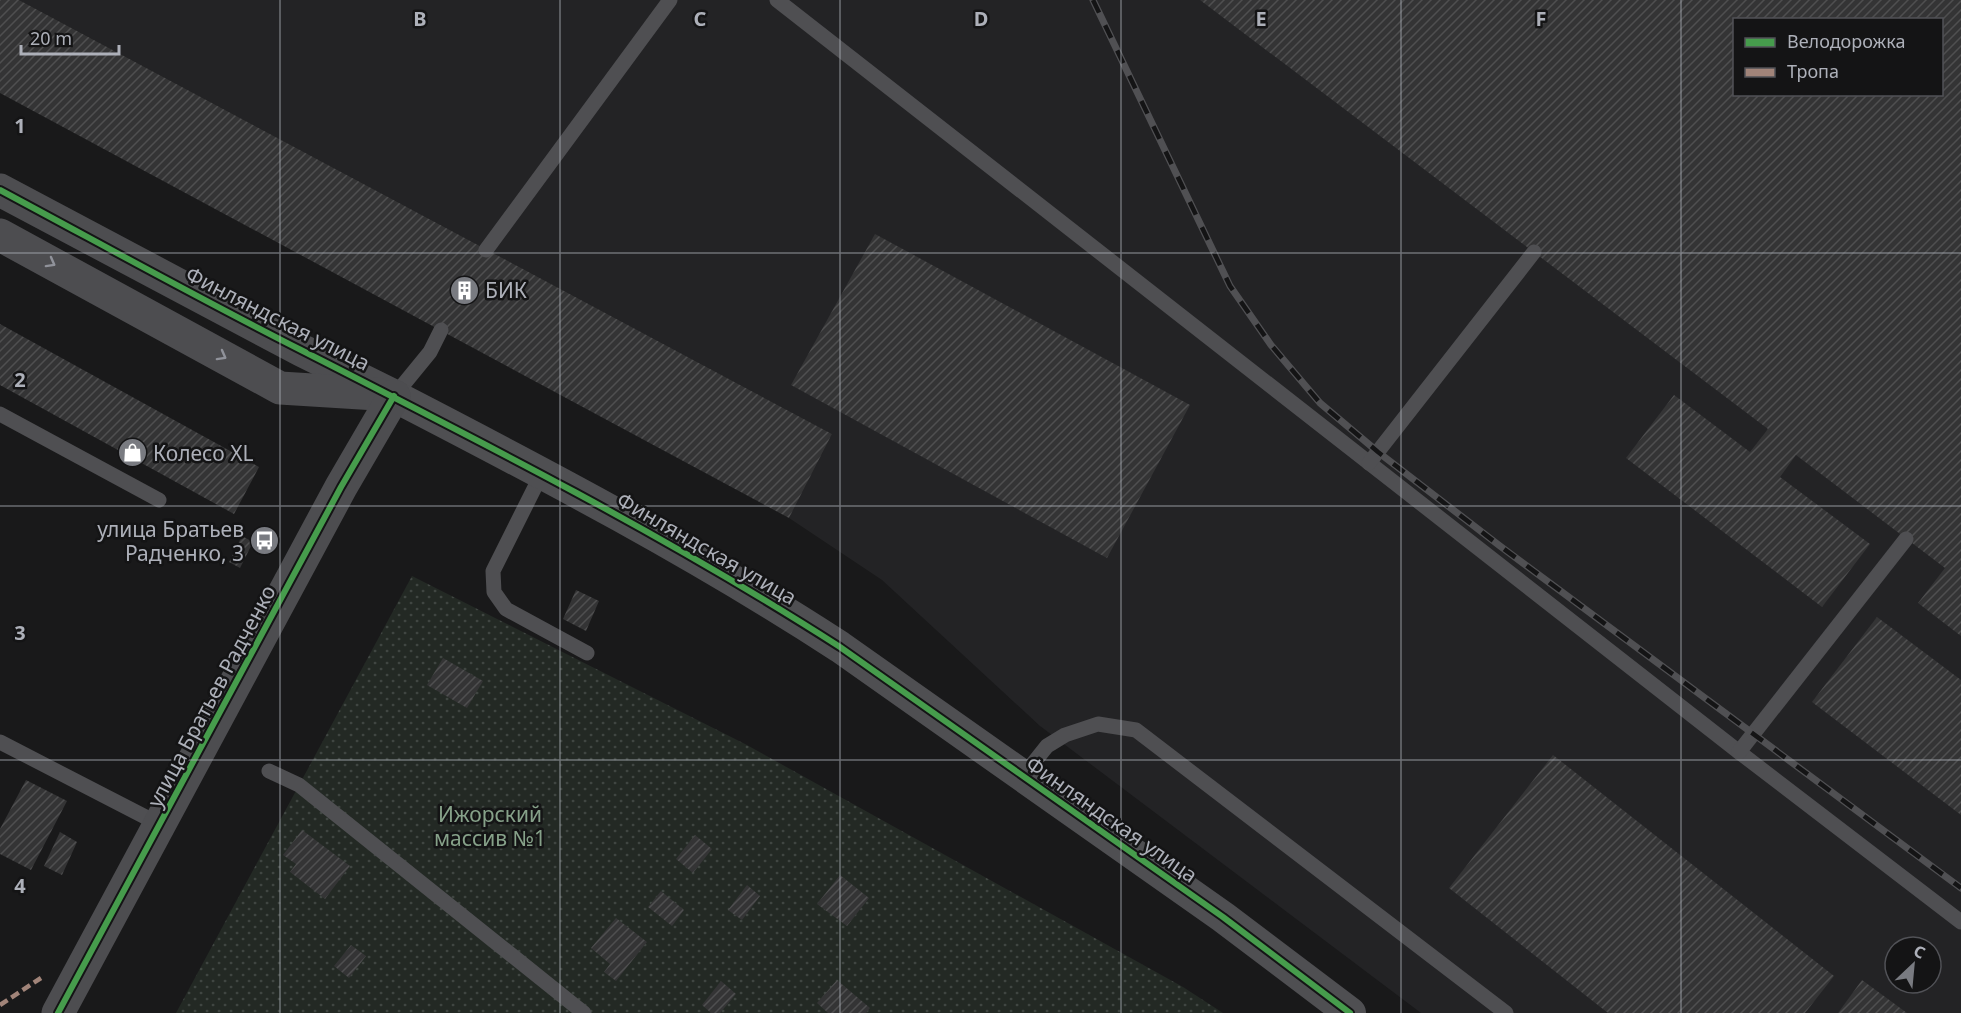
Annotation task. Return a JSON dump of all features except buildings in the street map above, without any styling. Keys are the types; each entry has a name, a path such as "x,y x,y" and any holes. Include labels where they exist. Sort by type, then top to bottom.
{"street":[{"name":"Финляндская улица","path":"0,190 301,350 542,473 777,606 840,647 1223,917 1350,1013"},
{"name":"Финляндская улица","path":"0,235 280,388 394,396"},
{"name":"улица Братьев Радченко","path":"58,1013 341,487 394,396"}],"lane":[{"path":"486,250 670,0"},
{"path":"777,0 1739,752 1961,922"},
{"path":"1369,463 1534,252"},
{"path":"394,396 430,352 441,330"},
{"path":"0,414 159,500"},
{"path":"542,473 494,571 494,592 506,609 587,653"},
{"path":"1739,752 1906,539"},
{"path":"1023,776 1047,746 1065,735 1098,724 1137,730 1506,1013"},
{"path":"0,742 161,825"},
{"path":"270,771 299,785 584,1013"}],"shaded area":[{"path":"19,0 1961,0 1961,1013 1421,1013 1040,726 882,580 789,518 832,434"}],"green space":[{"name":"Ижорский массив №1","path":"412,576 745,744 1183,987 1223,1013 176,1013"}],"railway":[{"path":"1093,0 1230,286 1271,345 1320,403 1378,452 1500,546 1961,888"}],"marked path":[{"path":"0,1005 41,978"}],"cycle path":[{"path":"0,190 226,311 574,492 775,606 840,647 1223,917 1350,1013"},
{"path":"58,1013 341,487 394,396"}],"place":[{"name":"БИК","path":"464,290"},
{"name":"Колесо XL","path":"132,453"},
{"name":"улица Братьев Радченко, 3","path":"265,541"}]}
